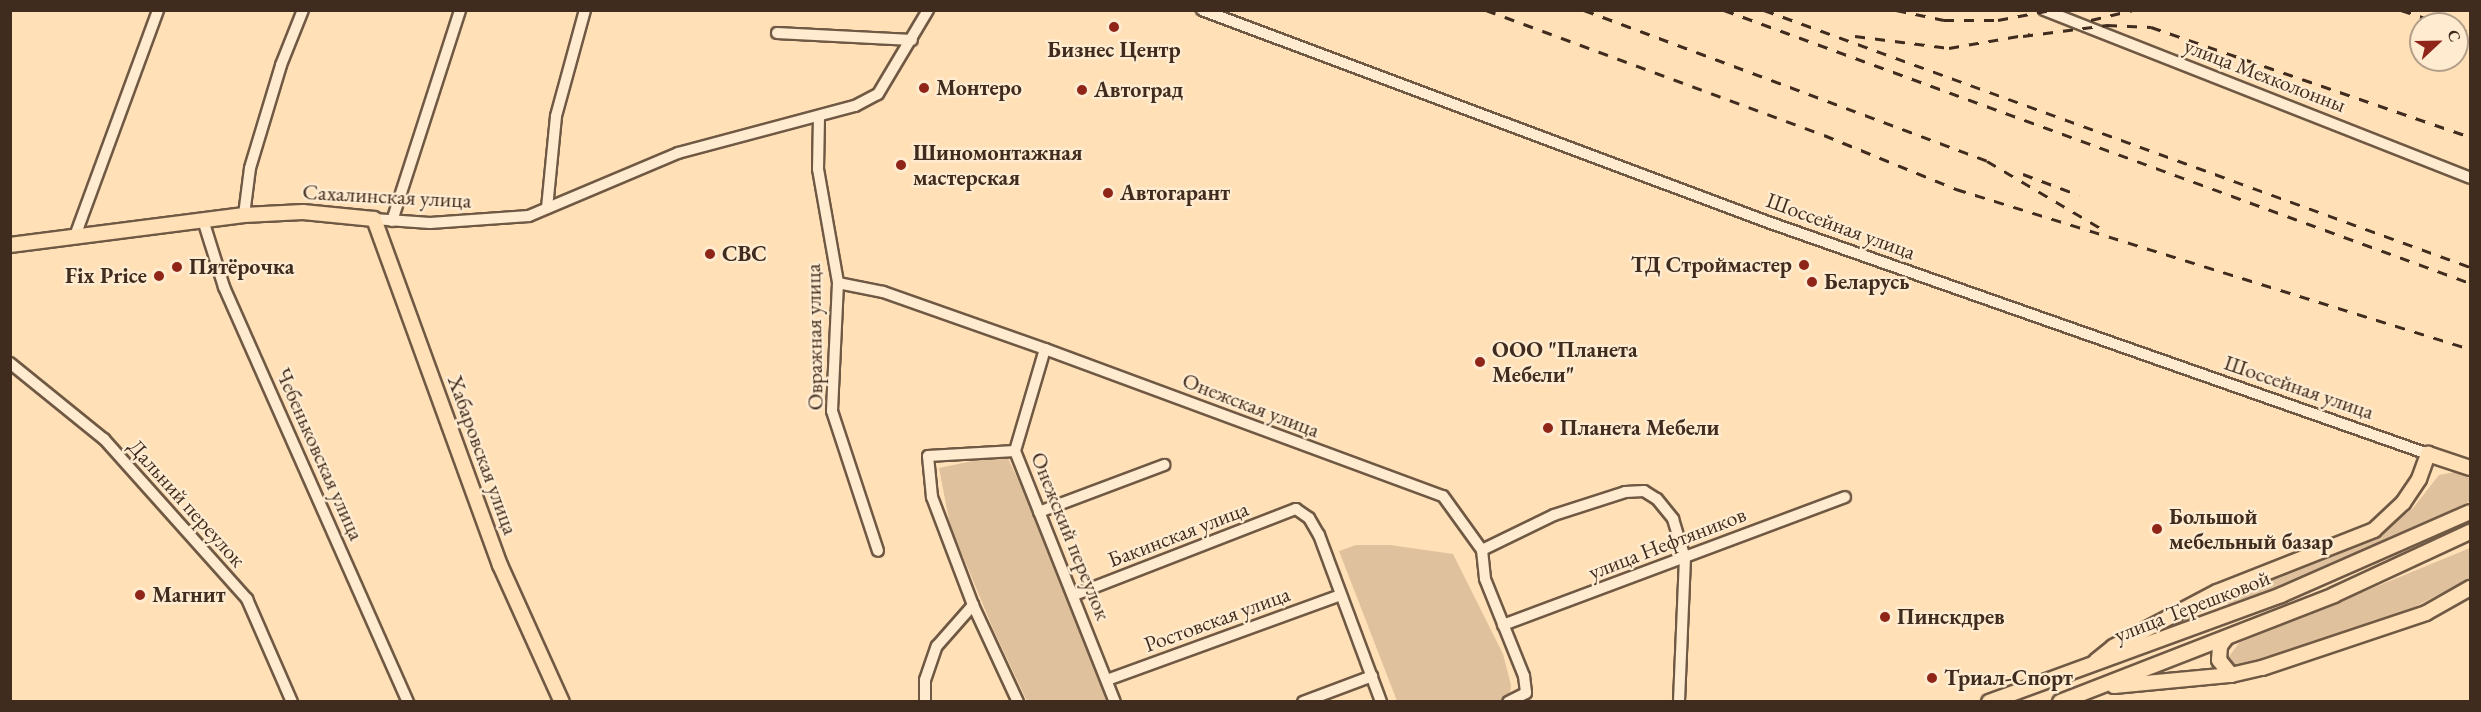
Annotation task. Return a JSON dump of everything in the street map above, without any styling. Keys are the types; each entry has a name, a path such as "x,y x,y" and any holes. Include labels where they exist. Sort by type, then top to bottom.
{"main road":[{"name":"Сахалинская улица","path":"10,245 244,215 303,212 374,219"},
{"name":"Хабаровская улица","path":"374,219 500,565 562,702"},
{"name":"Шоссейная улица","path":"2428,454 2470,468"},
{"path":"2089,667 2113,647 2217,592 2374,530 2403,504 2419,479 2428,454"},
{"name":"улица Терешковой","path":"1989,702 2222,618 2390,550 2470,512"},
{"name":"улица Терешковой","path":"2064,700 2334,595 2470,532"},
{"path":"2097,687 2230,675 2309,654 2426,613 2470,588"},
{"path":"2217,592 2212,605 2222,618"},
{"path":"2226,638 2220,646 2219,660 2230,675"},
{"path":"2060,677 2064,700"}],"street":[{"path":"75,236 158,10"},
{"path":"244,215 250,168 281,65 303,10"},
{"path":"392,221 460,10"},
{"path":"547,208 556,116 585,10"},
{"path":"819,117 878,94 928,10"},
{"name":"Шоссейная улица","path":"1202,10 1765,221 2428,454"},
{"name":"улица Мехколонны","path":"2044,10 2470,178"},
{"path":"777,33 912,40"},
{"name":"Сахалинская улица","path":"374,219 498,221 529,216 678,153 819,117"},
{"name":"Овражная улица","path":"819,117 818,169 838,283 832,411 878,551"},
{"name":"Чебеньковская улица","path":"203,220 224,287 408,702"},
{"name":"Онежская улица","path":"838,283 883,292 1045,349 1443,496 1482,550 1485,579 1524,676 1526,693 1508,702"},
{"name":"Онежский переулок","path":"1045,349 1015,450 1115,702"},
{"name":"Дальний переулок","path":"10,363 104,439 247,599 292,702"},
{"path":"1015,450 928,456 932,497 973,605 1018,702"},
{"path":"1039,512 1164,465"},
{"path":"1482,550 1554,515 1625,492 1644,491 1657,499 1673,519 1685,558 1679,702"},
{"name":"улица Нефтяников","path":"1503,625 1845,497"},
{"name":"Бакинская улица","path":"1074,595 1296,509 1309,518 1319,535 1340,595"},
{"path":"1340,595 1381,702"},
{"name":"Ростовская улица","path":"1107,680 1340,595"},
{"path":"925,702 925,680 937,646 973,605"},
{"path":"1303,702 1372,676"}],"shaded area":[{"path":"1006,454 1037,520 1110,701 1027,701 994,631 950,525 939,468"},
{"path":"2455,472 2470,478 2470,501 2348,562 2231,607 2228,604 2227,599 2233,593 2379,536 2413,508 2439,475"},
{"path":"1356,545 1390,545 1453,554 1503,654 1511,685 1509,701 1397,701 1339,551"},
{"path":"2470,548 2470,578 2394,618 2245,667 2234,666 2227,659 2239,643"}],"railway":[{"path":"1486,10 1824,135 1956,189 2470,349"},
{"path":"1584,10 1987,161 2107,232"},
{"path":"1724,10 2470,283"},
{"path":"1764,10 2470,267"},
{"path":"1896,10 1944,20 1998,20 2051,10"},
{"path":"2091,20 2133,10"},
{"path":"2401,10 2409,13"},
{"path":"2023,36 2107,25 2151,27 2470,137"},
{"path":"1855,36 1949,48 2030,34"},
{"path":"2023,174 2079,195"}],"place":[{"name":"Бизнес Центр","path":"1114,27"},
{"name":"Монтеро","path":"924,88"},
{"name":"Автоград","path":"1082,90"},
{"name":"Шиномонтажная мастерская","path":"901,165"},
{"name":"Автогарант","path":"1108,193"},
{"name":"СВС","path":"710,254"},
{"name":"ТД Строймастер","path":"1804,265"},
{"name":"Пятёрочка","path":"177,267"},
{"name":"Fix Price","path":"159,276"},
{"name":"Беларусь","path":"1812,282"},
{"name":"ООО \"Планета Мебели\"","path":"1480,362"},
{"name":"Планета Мебели","path":"1548,428"},
{"name":"Большой мебельный базар","path":"2157,529"},
{"name":"Магнит","path":"140,595"},
{"name":"Пинскдрев","path":"1885,617"},
{"name":"Триал-Спорт","path":"1932,678"}]}
